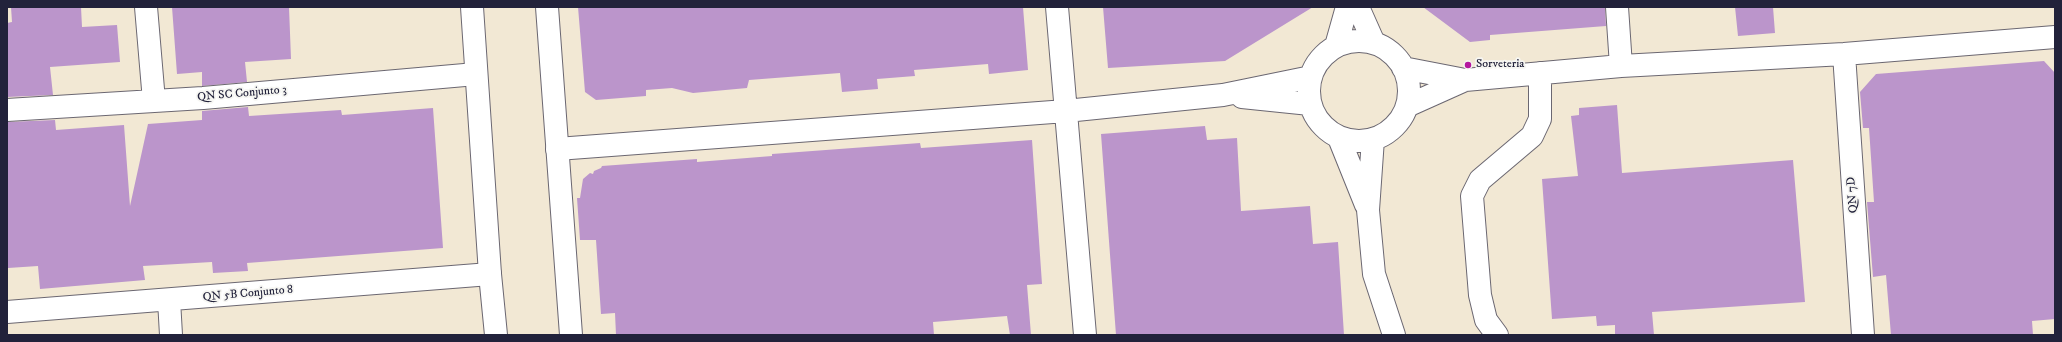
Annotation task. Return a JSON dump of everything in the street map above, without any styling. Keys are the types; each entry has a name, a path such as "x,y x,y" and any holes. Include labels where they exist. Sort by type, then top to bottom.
{"street":[{"path":"146,7 154,101"},
{"path":"472,7 490,274 496,335"},
{"path":"547,7 571,335"},
{"path":"1057,7 1085,335"},
{"path":"1336,46 1347,7"},
{"path":"1358,7 1374,44"},
{"path":"1617,7 1621,66"},
{"path":"1403,68 1465,80 1621,66 1844,54 2055,37"},
{"path":"1348,42 1374,44 1390,53 1403,68 1409,86 1407,106 1394,127 1373,139 1356,141 1339,138 1321,124 1310,104 1311,76 1320,59 1336,46 1348,42"},
{"name":"QN 7D","path":"1844,54 1863,335"},
{"path":"1497,335 1486,320 1480,295 1472,196 1480,180 1532,136 1540,119 1540,73"},
{"name":"QN SC Conjunto 3","path":"7,110 154,101 476,74"},
{"path":"557,149 1066,111 1223,95 1311,76"},
{"path":"1407,106 1465,80"},
{"path":"1223,95 1310,104"},
{"path":"1339,138 1368,210"},
{"path":"1373,139 1368,210 1374,274 1394,335"},
{"name":"QN 5B Conjunto 8","path":"7,312 490,274"},
{"path":"169,300 171,335"}],"building":[{"path":"11,7 81,7 82,27 117,25 120,62 50,67 53,95 7,97 7,23 12,22"},
{"path":"172,7 289,7 291,59 245,62 247,82 202,86 202,72 177,74"},
{"path":"578,7 1023,7 1028,70 989,74 988,64 914,70 915,76 877,79 878,89 842,92 840,73 749,80 747,88 693,93 672,88 646,90 646,96 596,100 585,92"},
{"path":"1103,7 1313,7 1225,61 1108,68"},
{"path":"1423,7 1605,7 1606,26 1490,35 1490,40 1470,42"},
{"path":"1735,7 1773,7 1775,33 1738,36"},
{"path":"2044,61 2055,73 2055,319 2032,321 2033,335 1891,335 1886,275 1873,277 1867,202 1874,202 1869,128 1863,128 1860,92 1876,74"},
{"path":"1617,105 1622,173 1793,160 1805,302 1652,312 1654,335 1615,335 1615,325 1597,326 1596,316 1552,319 1542,179 1578,176 1571,116 1579,115 1579,108"},
{"path":"248,107 249,116 341,110 342,115 433,108 443,248 247,263 248,271 213,273 212,262 143,266 145,280 40,289 38,266 8,268 7,122 55,120 56,130 124,125 130,206 148,124 202,120 202,111"},
{"path":"1205,126 1207,140 1237,138 1241,211 1310,206 1313,244 1338,242 1344,335 1116,335 1101,134"},
{"path":"1032,140 1042,284 1027,285 1031,335 1010,335 1007,316 933,322 934,335 616,335 615,313 601,314 596,240 580,240 577,198 580,198 583,179 590,173 593,174 594,171 602,166 697,159 697,162 772,156 772,154 920,143 921,148"}],"place":[{"name":"Sorveteria","path":"1468,65"}]}
